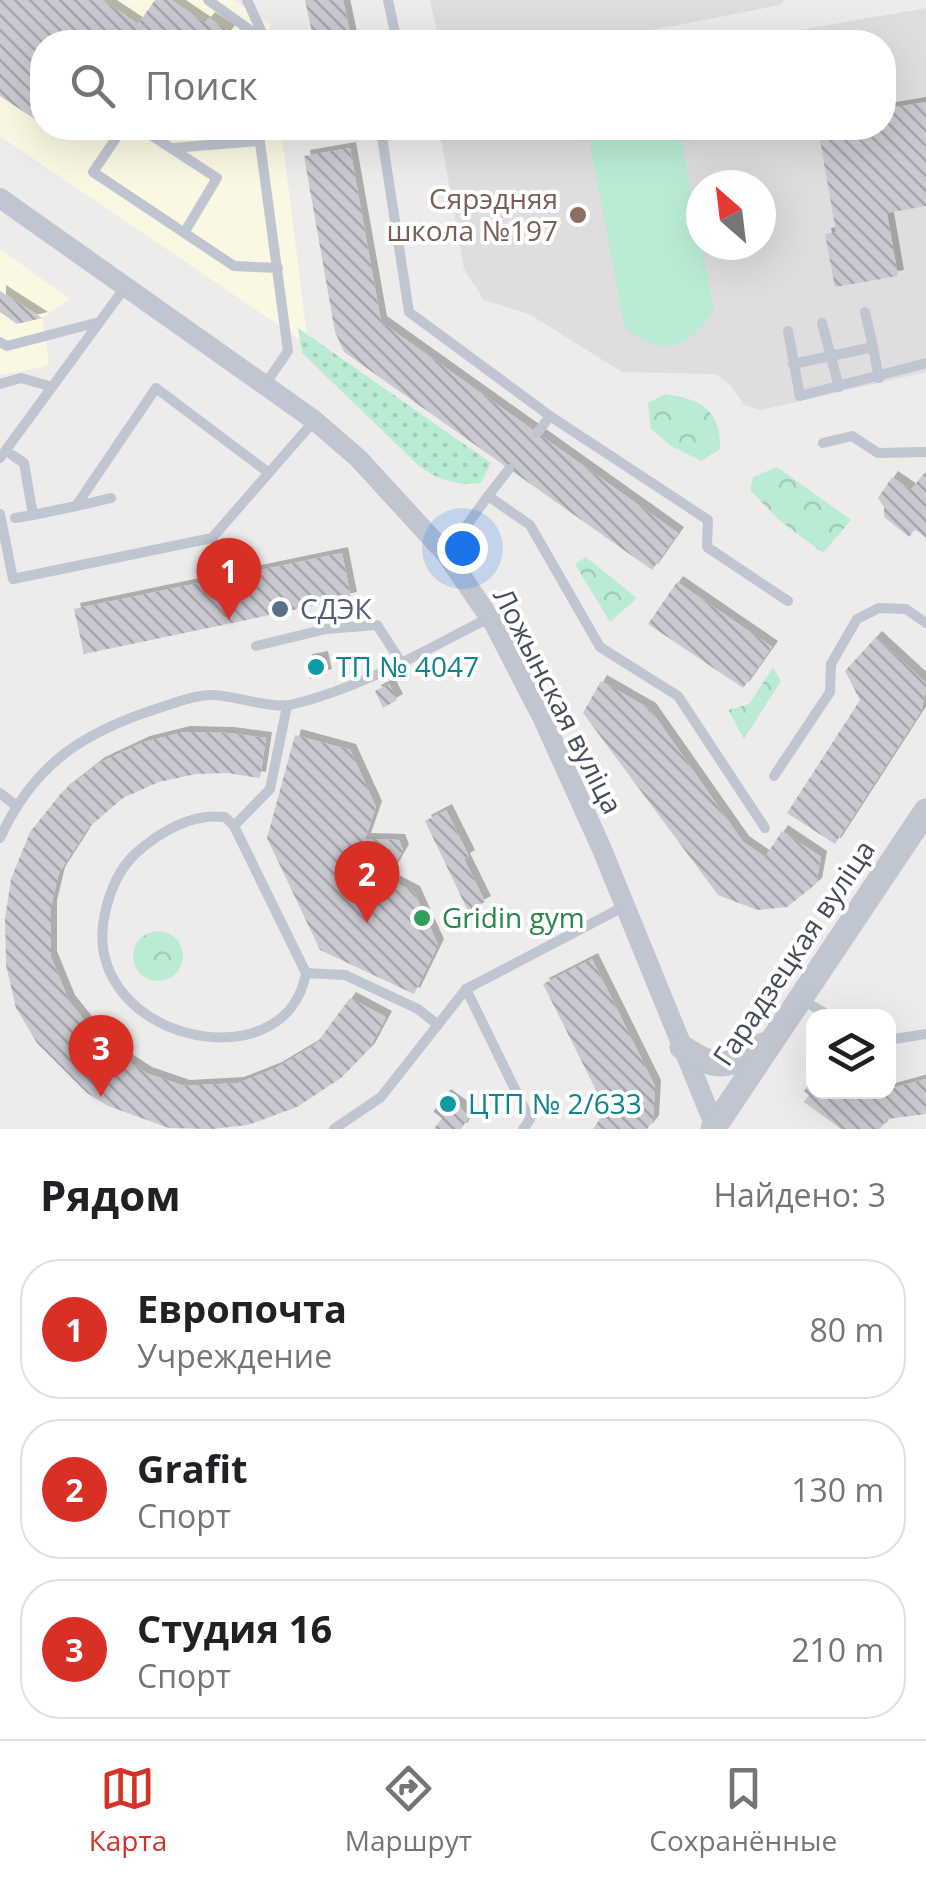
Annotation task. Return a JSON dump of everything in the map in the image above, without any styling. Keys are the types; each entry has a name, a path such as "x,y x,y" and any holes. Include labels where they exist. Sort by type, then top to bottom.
{"street":[{"name":"Ложынская вуліца","path":"0,198 314,420 358,459 446,554 490,618 543,719 625,906 715,1128"},
{"name":"Гарадзецкая вуліца","path":"715,1128 798,997 926,811"},
{"path":"682,1047 715,1066 722,1066 748,1056 772,1040"}],"lane":[{"path":"208,0 249,30"},
{"path":"247,0 260,30"},
{"path":"388,0 394,30"},
{"path":"115,140 94,172 234,266 278,268"},
{"path":"159,140 217,178 184,233"},
{"path":"382,140 409,312 550,416 708,520 708,547 788,601"},
{"path":"172,148 260,141 288,352 266,383"},
{"path":"33,515 24,462 6,457 126,286"},
{"path":"865,312 879,378"},
{"path":"0,342 7,346 100,322"},
{"path":"822,323 839,387"},
{"path":"788,331 800,396 926,363"},
{"path":"793,364 873,347"},
{"path":"0,384 21,378 52,387"},
{"path":"76,506 156,388 269,472"},
{"path":"537,433 550,416"},
{"path":"0,514 13,579 212,538 314,420"},
{"path":"823,443 852,436 878,452 926,452"},
{"path":"446,554 509,469"},
{"path":"488,496 530,525 600,647 678,696 766,828"},
{"path":"15,518 112,498"},
{"path":"774,776 830,692 831,664 858,619 879,608 906,609 926,623"},
{"path":"0,838 15,805 40,774 74,744 126,718 207,694 287,706 351,688 490,618"},
{"path":"256,646 326,629 378,624 401,662"},
{"path":"234,826 270,789 287,706"},
{"path":"0,793 15,805"},
{"path":"197,817 225,817 234,826 306,974 301,996 269,1026 237,1036 208,1038 159,1024 124,997 112,978 104,941 108,897 128,860 151,840 197,817"},
{"path":"334,1129 381,1097 466,989 625,906"},
{"path":"306,974 345,975 418,1009 438,1024"},
{"path":"466,989 530,1120 523,1129"},
{"path":"798,997 818,1009"},
{"path":"896,1039 926,1034"}],"shaded area":[{"path":"0,0 233,0 269,23 270,30 30,30 30,140 282,140 308,345 0,136"},
{"path":"430,0 784,0 780,5 652,30 436,30"},
{"name":"Сярэдняя школа №197","path":"926,8 926,372 761,410 744,405 731,386 716,374 622,372 529,314 484,300 464,269 441,140 896,140 896,30 800,30"},
{"path":"0,249 70,299 42,318 49,362 44,367 0,375"}],"green space":[{"path":"589,140 681,140 687,170 686,260 704,260 714,311 694,334 674,345 663,346 625,328"},
{"path":"298,328 491,463 481,483 448,481 418,465 302,353"},
{"path":"665,394 706,408 717,424 720,449 701,461 671,446 651,429 648,403"},
{"path":"777,467 851,520 823,553 779,520 750,490 753,477"},
{"path":"586,557 637,598 610,622 575,564"},
{"path":"773,667 781,681 744,739 728,710 749,704"},
{"path":"158,931 176,938 183,956 176,974 158,981 140,974 133,956 140,938"}],"building":[{"path":"0,0 102,0 138,24 155,0 171,0 205,23 209,18 227,30 30,30 30,116 0,96"},
{"path":"305,0 343,0 349,30 311,30"},
{"path":"926,102 926,206 887,213 898,276 835,287 825,234 836,232 820,140 896,140 896,107"},
{"path":"350,148 381,322 678,533 652,570 344,352 335,332 304,156"},
{"path":"0,291 42,318 17,324 0,312"},
{"path":"923,474 926,538 915,529 909,537 884,517 884,507 878,498 892,477 911,490"},
{"path":"342,553 351,598 84,654 74,609"},
{"path":"677,582 772,647 743,688 648,624"},
{"path":"876,637 926,683 926,691 921,711 835,844 787,813 860,700 845,671"},
{"name":"ТП № 4047","path":"322,657 326,675 309,679 306,660"},
{"path":"601,681 650,709 743,842 765,857 782,831 821,857 816,884 787,907 757,910 718,895 583,713"},
{"path":"389,684 397,700 383,708 375,691"},
{"path":"184,732 266,738 260,778 196,774 159,782 123,798 87,829 59,873 51,906 51,957 69,1001 106,1047 146,1073 184,1086 238,1083 276,1068 316,1044 350,998 386,1017 369,1049 341,1078 297,1107 248,1125 169,1128 108,1106 87,1093 37,1043 16,1008 6,965 5,919 11,879 30,832 62,792 99,763 144,742"},
{"path":"295,735 350,750 376,807 365,839 399,840 403,850 387,878 414,892 438,945 414,994 320,950 267,838"},
{"path":"446,810 469,856 464,859 485,902 468,911 425,821"},
{"path":"592,959 655,1086 653,1121 647,1129 593,1129 606,1110 543,984"},
{"path":"926,1079 926,1114 887,1119 880,1129 841,1129 804,1102 896,1099 896,1087"},
{"name":"ЦТП № 2/633","path":"445,1095 471,1114 461,1129 434,1129 442,1118 433,1112"}],"place":[{"name":"Сярэдняя школа №197","path":"578,215"},
{"name":"СДЭК","path":"280,609"},
{"name":"Европочта","path":"229,620"},
{"name":"ТП № 4047","path":"316,667"},
{"name":"Gridin gym","path":"422,918"},
{"name":"Grafit","path":"367,923"},
{"name":"Студия 16","path":"101,1097"},
{"name":"ЦТП № 2/633","path":"448,1104"}]}
